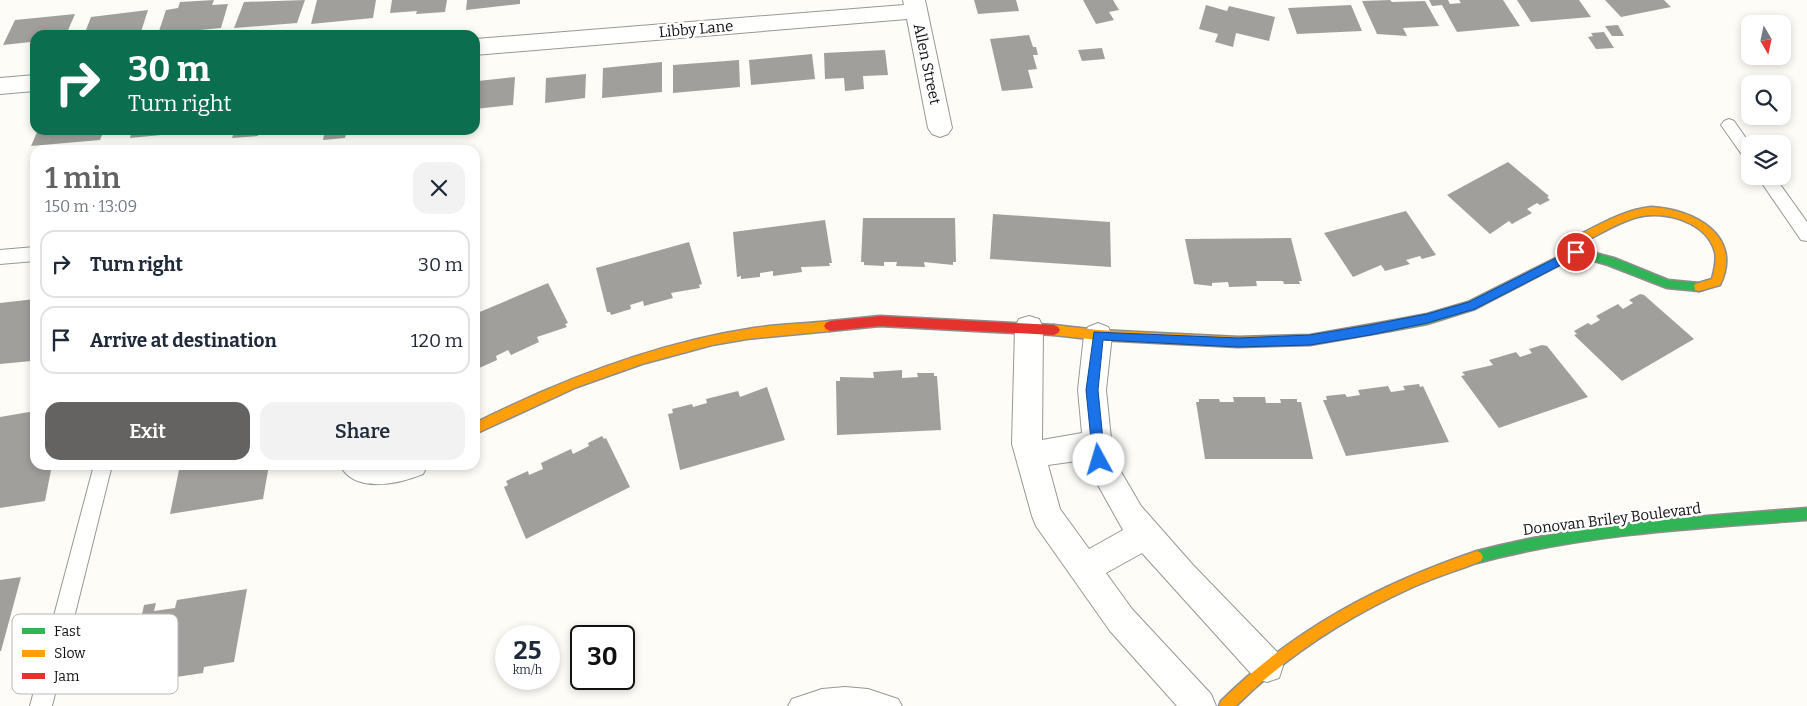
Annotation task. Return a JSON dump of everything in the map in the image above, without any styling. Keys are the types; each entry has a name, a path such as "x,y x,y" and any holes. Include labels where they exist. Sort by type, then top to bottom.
{"street":[{"name":"Libby Lane","path":"480,47 915,5"},
{"name":"Allen Street","path":"915,5 940,128"},
{"path":"0,86 30,83"},
{"path":"480,422 630,362 747,334 880,321 1029,327 1098,335 1238,342 1310,340 1370,330 1472,306 1576,252 1595,256 1649,279 1674,286 1706,286 1716,282 1722,265 1722,254 1718,243 1709,232 1697,223 1679,215 1661,212 1642,212 1577,240 1576,252"},
{"path":"1029,327 1027,444 1047,516 1121,620 1199,706"},
{"path":"1098,335 1092,390 1099,460 1130,516 1182,576 1267,666"},
{"path":"1030,455 1097,444"},
{"name":"Donovan Briley Boulevard","path":"1226,706 1267,666 1286,651 1359,607 1444,567 1513,547 1577,536 1807,514"},
{"path":"1084,569 1146,534"}],"lane":[{"path":"1729,125 1741,142"},
{"path":"1771,185 1807,235"},
{"path":"0,257 30,254"},
{"path":"65,614 102,470"},
{"path":"799,706 821,700 855,696 891,706"}],"building":[{"path":"214,0 212,5 228,4 221,28 159,30 166,10 178,8 180,2"},
{"path":"305,0 297,23 234,28 244,2"},
{"path":"317,0 376,0 373,18 311,24"},
{"path":"392,0 447,0 445,12 416,14 417,11 390,13"},
{"path":"467,0 520,0 520,4 466,10"},
{"path":"974,0 1016,0 1019,11 978,14"},
{"path":"1083,0 1113,0 1119,10 1109,12 1114,20 1096,24"},
{"path":"1390,0 1392,2 1425,1 1439,26 1403,28 1407,36 1377,34 1362,1"},
{"path":"1429,0 1448,0 1450,4 1461,3 1459,0 1503,0 1520,26 1457,32 1442,5 1432,6"},
{"path":"1517,0 1579,0 1591,17 1531,22"},
{"path":"1605,0 1664,0 1671,7 1621,17"},
{"path":"1206,5 1227,11 1229,6 1275,17 1269,41 1236,33 1233,47 1215,42 1218,34 1199,29"},
{"path":"1351,5 1362,31 1297,34 1288,8"},
{"path":"148,10 142,30 86,30 91,17"},
{"path":"75,14 68,30 30,30 30,42 3,45 15,20"},
{"path":"1618,25 1624,36 1612,36 1605,26"},
{"path":"1604,32 1614,48 1596,49 1588,37 1593,36 1591,33"},
{"path":"1029,35 1038,55 1033,55 1037,69 1028,70 1033,88 1002,91 990,39"},
{"path":"1102,48 1105,59 1082,61 1078,50"},
{"path":"885,50 888,75 863,76 864,89 845,91 844,78 825,79 824,53"},
{"path":"812,54 815,79 751,85 749,60"},
{"path":"739,60 740,87 673,93 673,65"},
{"path":"662,62 662,92 602,98 603,68"},
{"path":"586,74 585,98 545,103 546,78"},
{"path":"515,77 513,105 480,108 480,81"},
{"path":"36,135 102,135 100,140 31,145"},
{"path":"131,135 161,135 130,138"},
{"path":"233,135 258,135 258,136 232,138"},
{"path":"324,135 346,135 345,138 323,140"},
{"path":"1508,162 1549,196 1547,197 1550,200 1540,205 1537,203 1527,209 1532,213 1512,224 1509,221 1490,234 1447,195"},
{"path":"1406,211 1436,255 1422,259 1420,256 1406,260 1410,264 1385,271 1381,265 1353,277 1324,233"},
{"path":"993,214 1110,222 1111,267 990,259"},
{"path":"863,218 955,218 956,262 953,262 953,265 924,262 925,267 896,266 897,262 884,262 884,266 864,265 864,262 861,262"},
{"path":"825,220 832,263 829,263 830,266 801,267 802,272 773,276 773,271 760,273 760,277 741,279 741,276 737,277 733,232"},
{"path":"1291,238 1302,281 1299,281 1300,284 1284,284 1283,281 1256,281 1257,286 1229,287 1228,282 1212,283 1212,286 1194,284 1185,239"},
{"path":"689,242 702,284 699,285 700,288 671,293 673,298 644,306 643,301 630,305 631,309 611,315 610,312 607,312 596,268"},
{"path":"548,283 568,323 565,324 567,327 537,337 539,342 511,355 508,350 496,356 497,360 480,368 480,312"},
{"path":"1640,294 1644,295 1694,339 1622,381 1574,335 1577,334 1574,331 1588,323 1591,325 1600,320 1596,316 1618,304 1623,309 1633,303 1629,300"},
{"path":"30,300 30,361 0,364 0,303"},
{"path":"1542,345 1547,346 1588,397 1499,428 1461,376 1465,375 1462,372 1493,365 1489,360 1516,352 1520,357 1532,353 1529,349"},
{"path":"902,370 902,378 918,377 917,373 934,373 934,376 937,376 941,430 837,435 836,381 840,381 840,377 874,378 873,372"},
{"path":"1419,384 1420,387 1423,386 1449,442 1346,456 1323,400 1327,400 1326,396 1345,394 1347,397 1360,395 1358,390 1388,386 1391,392 1405,390 1403,386"},
{"path":"767,387 785,440 680,470 668,414 673,413 672,409 692,404 693,407 707,403 706,399 738,391 740,397"},
{"path":"1233,397 1265,397 1266,403 1281,403 1280,399 1297,399 1297,402 1301,402 1313,459 1205,459 1196,402 1199,402 1199,399 1219,399 1220,402 1234,402"},
{"path":"30,412 30,470 51,470 45,501 0,508 0,417"},
{"path":"602,436 604,439 606,438 630,487 526,539 504,487 508,485 506,481 528,471 529,475 543,469 541,463 571,449 573,454 589,446 588,443"},
{"path":"179,470 268,470 263,499 170,514"},
{"path":"21,577 1,651 0,651 0,580"},
{"path":"247,589 234,662 204,667 203,673 178,677 178,614 142,614 144,605 156,603 154,611 175,608 177,600"}],"traffic: fast":[{"path":"1390,326 1427,319 1471,306 1576,252 1610,261 1667,284 1699,287"},
{"path":"1477,557 1517,546 1599,532 1683,523 1807,514"}],"traffic: slow":[{"path":"1576,252 1577,241 1624,217 1651,211 1664,211 1676,214 1699,224 1715,241 1720,252 1720,264 1716,282 1699,287"},
{"path":"480,426 573,384 642,359 677,349 747,334 830,326"},
{"path":"1054,330 1098,335 1238,342 1310,340 1390,326"},
{"path":"1226,706 1251,681 1279,658 1342,616 1410,582 1477,557"}],"traffic: jam":[{"path":"830,326 880,321 1054,330"}],"route":[{"path":"1099,460 1092,390 1098,335 1238,342 1310,340 1370,330 1472,306 1576,252"}]}
